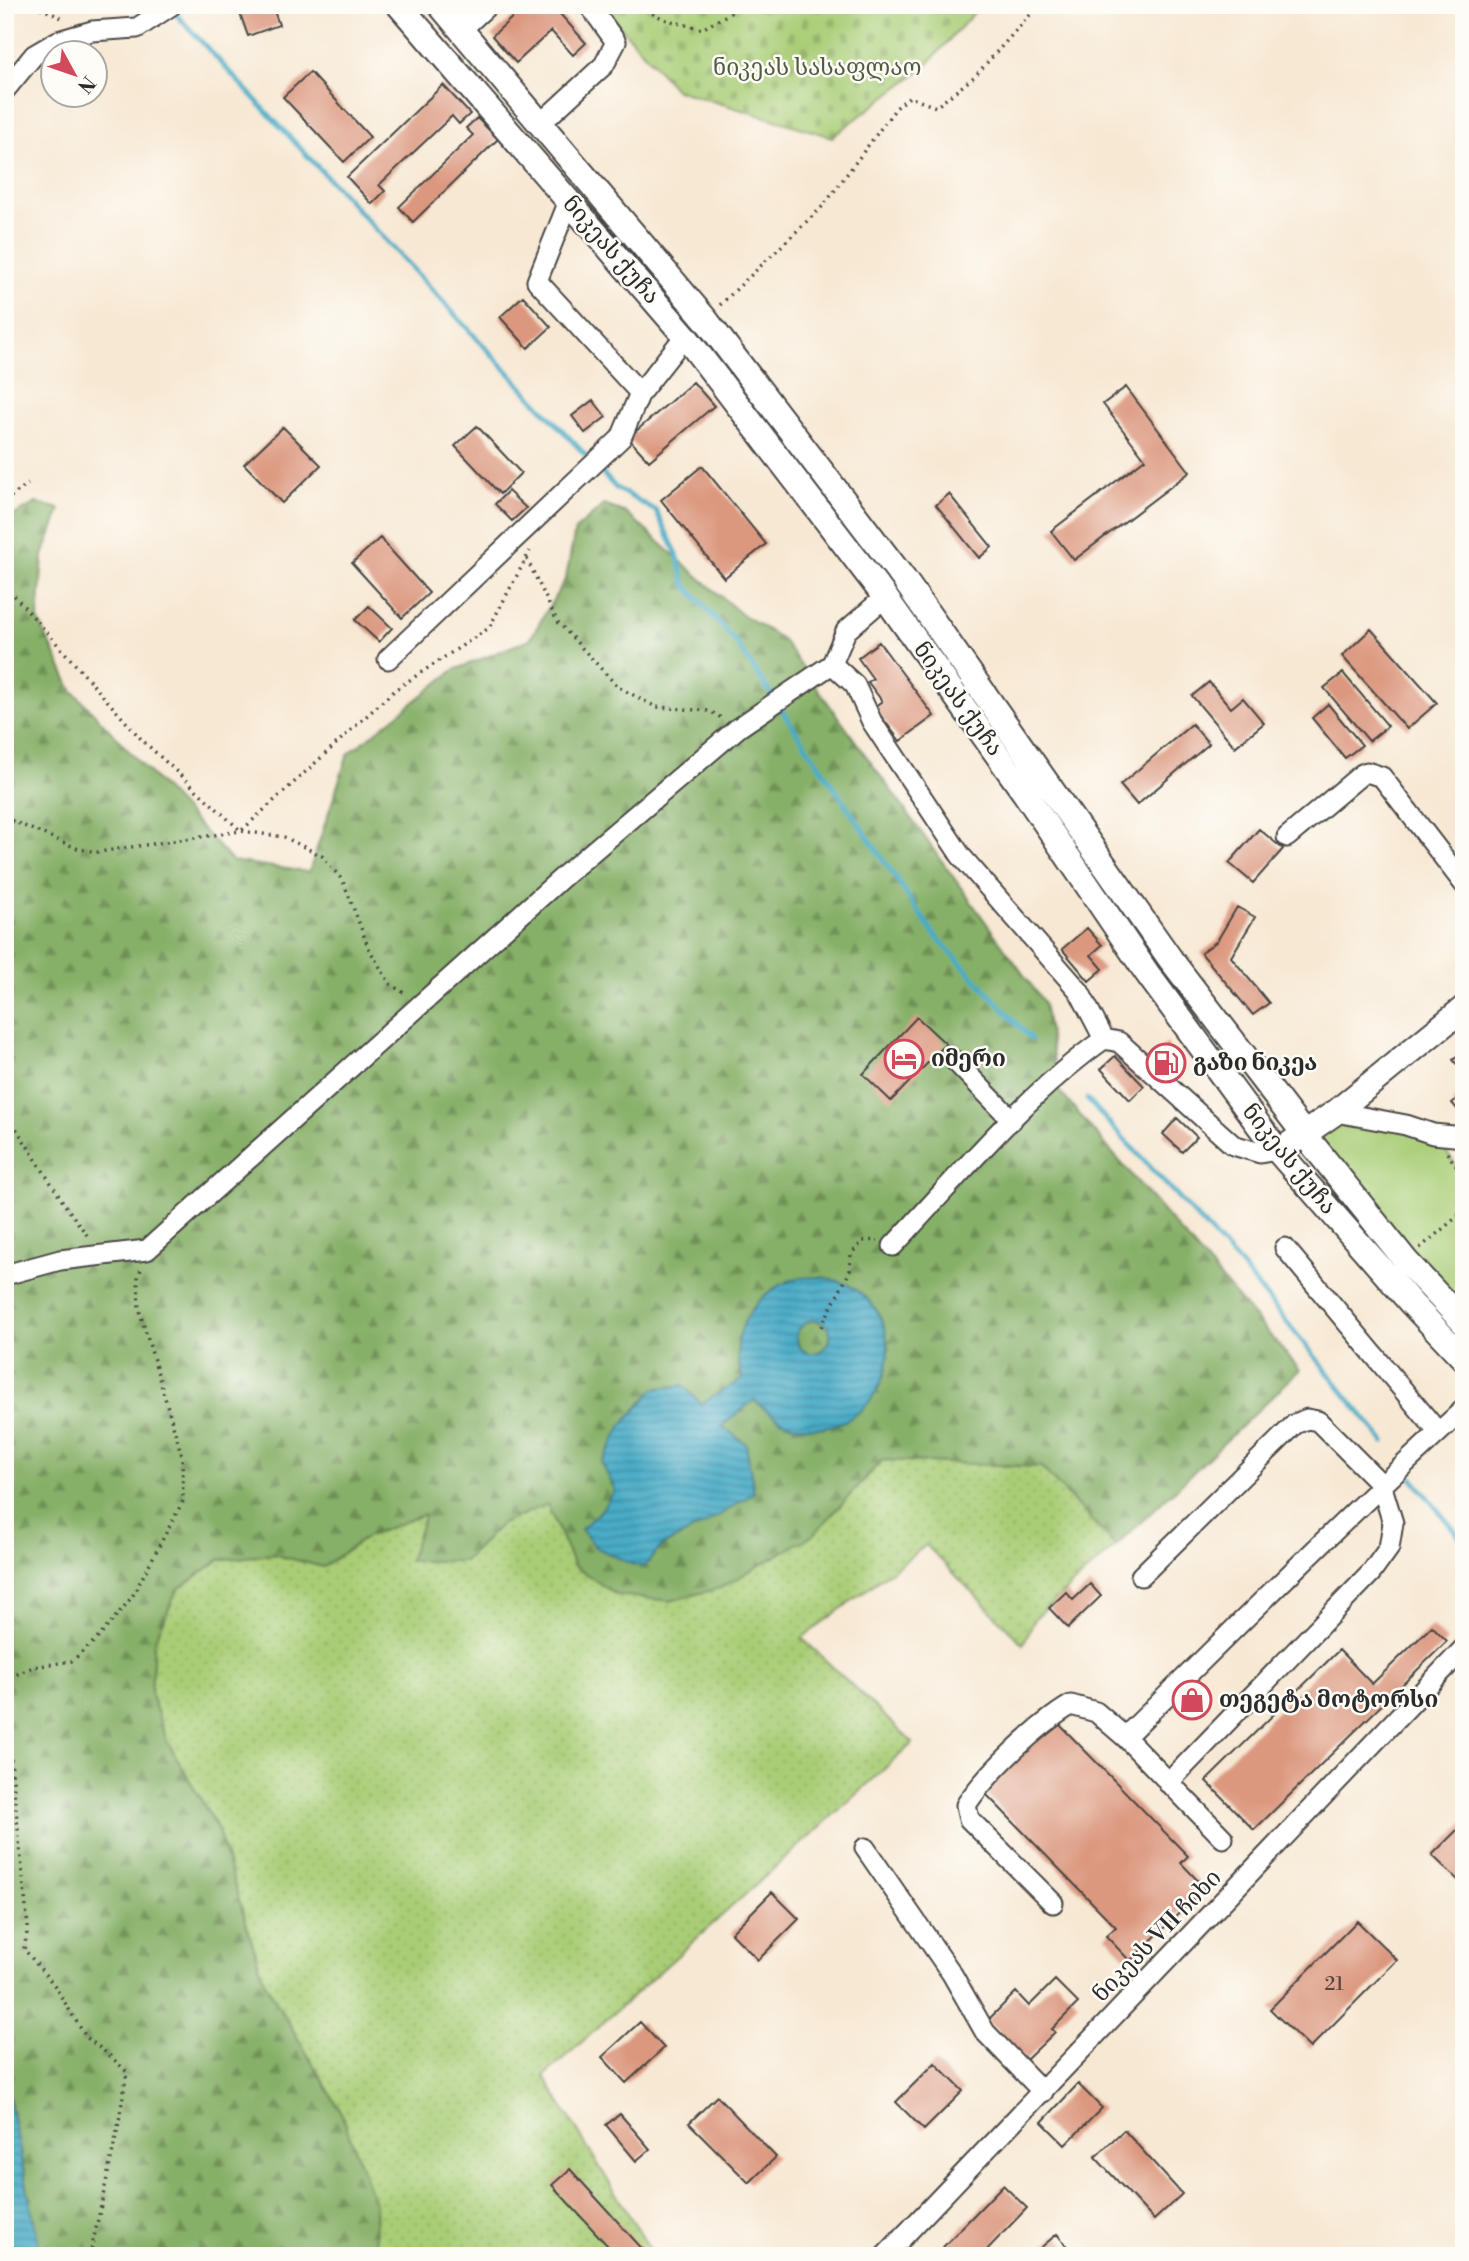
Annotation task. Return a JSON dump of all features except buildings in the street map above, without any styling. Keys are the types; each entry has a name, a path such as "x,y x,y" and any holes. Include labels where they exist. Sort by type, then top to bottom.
{"main road":[{"name":"ნიკეას ქუჩა","path":"399,5 685,335 885,597 1024,792 1147,973 1277,1150 1464,1359"},
{"name":"ნიკეას ქუჩა","path":"440,5 706,320 903,578 1171,960 1406,1261 1464,1323"},
{"path":"1277,1150 1305,1135 1336,1112 1464,1008"}],"street":[{"path":"5,90 34,55 58,41 92,32 137,28 172,5"},
{"path":"462,29 488,5"},
{"path":"541,123 604,65 616,42 589,5"},
{"path":"569,201 537,281 640,393"},
{"path":"388,659 621,438 640,393 685,335"},
{"path":"5,1275 60,1259 147,1250 565,875 738,728 832,664 846,631 885,597"},
{"path":"832,664 855,685 872,722 961,856 1079,991 1104,1039"},
{"path":"1287,836 1367,772 1382,777 1464,884"},
{"path":"894,1246 1012,1120 1079,1057 1104,1039 1119,1042 1233,1145 1260,1153 1277,1150"},
{"path":"955,1061 1012,1120"},
{"path":"1336,1112 1406,1125 1433,1134 1464,1138"},
{"path":"1284,1248 1438,1432"},
{"path":"1125,1737 1270,1591 1464,1409"},
{"path":"1141,1576 1295,1424 1307,1419 1318,1421 1381,1484 1393,1523 1389,1548 1377,1565 1168,1783"},
{"name":"ნიკეას VII ჩიხი","path":"885,2256 1464,1648"},
{"path":"1053,1903 969,1819 966,1805 979,1786 1052,1716 1071,1705 1096,1712 1125,1737 1223,1838"},
{"path":"865,1849 952,1974 985,2032 1043,2092"}],"path":[{"path":"633,5 667,20 702,29 744,5"},
{"path":"706,320 824,205 896,108 909,97 936,107 975,76 1039,5"},
{"path":"5,501 28,484"},
{"path":"241,831 396,689 489,628 531,549"},
{"path":"527,559 557,621 618,687 656,707 710,711 738,728"},
{"path":"5,585 142,740 241,831"},
{"path":"5,818 79,849 98,852 241,831 284,837 322,856 343,881 369,949 390,984 420,1003"},
{"path":"5,1111 65,1205 102,1255"},
{"path":"1406,1261 1464,1211"},
{"path":"821,1327 850,1271 851,1254 863,1241 871,1239 886,1240 894,1246"},
{"path":"90,2256 127,2072 86,2037 54,1985 24,1949 27,1927 5,1702 11,1677 33,1668 72,1661 99,1637 132,1597 183,1501 182,1456 139,1309 138,1278 147,1250"}],"green space":[{"name":"ნიკეას სასაფლაო","path":"601,5 981,5 925,67 832,137 676,90"},
{"path":"36,503 60,509 43,556 38,619 72,690 232,861 309,872 348,754 454,670 530,639 566,578 575,530 604,505 626,513 740,613 782,639 1044,1003 1059,1091 1300,1370 1116,1546 1041,1467 882,1460 813,1535 720,1588 670,1601 617,1595 574,1566 547,1504 501,1524 464,1561 409,1561 425,1514 368,1536 323,1567 273,1554 219,1560 177,1590 154,1642 151,1695 167,1741 217,1828 264,1981 340,2110 375,2204 376,2256 41,2256 5,2078 5,520"},
{"path":"1336,1112 1433,1134 1464,1176 1464,1323 1305,1135"},
{"path":"882,1460 1041,1467 1116,1546 1036,1617 1023,1644 926,1545 802,1638 913,1743 544,2076 654,2256 376,2256 375,2204 340,2110 264,1981 217,1828 167,1741 151,1695 154,1642 177,1590 219,1560 273,1554 323,1567 368,1536 426,1513 410,1561 464,1561 501,1524 547,1504 574,1566 813,1535"}],"water":[{"path":"822,1277 848,1285 872,1304 885,1328 888,1354 882,1379 869,1401 850,1418 824,1427 788,1423 772,1415 754,1400 722,1426 746,1444 754,1493 704,1525 662,1546 644,1567 631,1564 595,1547 581,1529 602,1509 615,1490 602,1463 622,1425 654,1389 683,1385 701,1404 742,1379 738,1345 746,1320 753,1309 761,1299 783,1284 798,1278","holes":["816,1320 826,1326 830,1340 825,1347 819,1352 804,1351 798,1343 798,1330 807,1322"]},
{"path":"5,2078 41,2256 5,2256"}],"waterway":[{"path":"172,10 616,488 656,511 677,554 685,584 737,644 933,933 1031,1039"},
{"path":"1087,1099 1238,1262 1384,1442"},
{"path":"1411,1477 1464,1542"}],"place":[{"name":"იმერი","path":"904,1059"},
{"name":"გაზი ნიკეა","path":"1166,1063"},
{"name":"თეგეტა მოტორსი","path":"1192,1700"}]}
